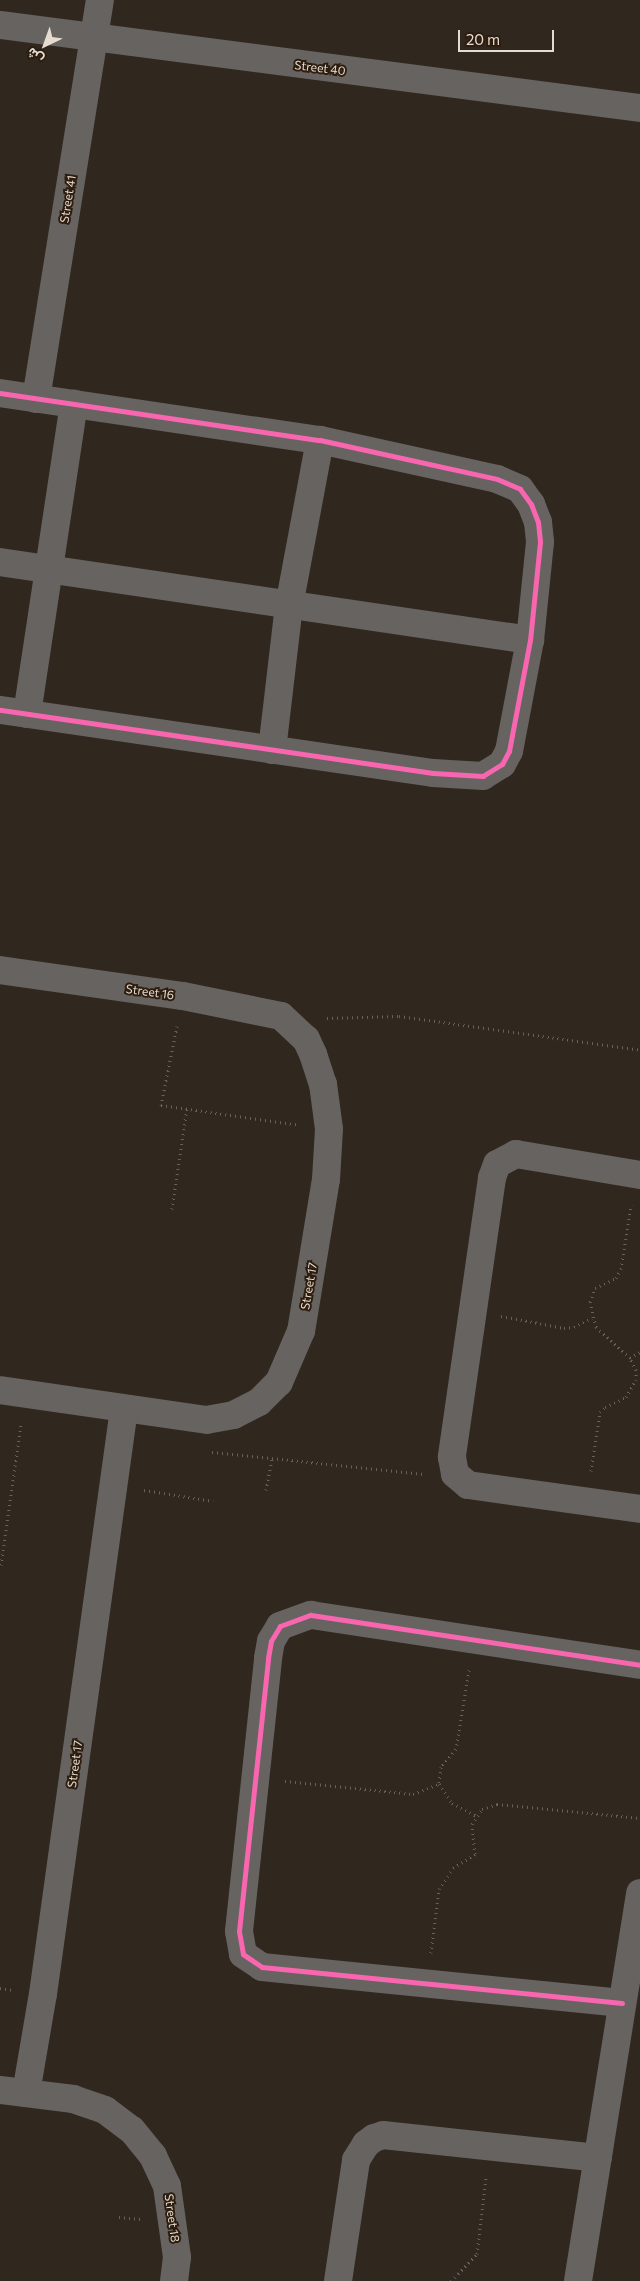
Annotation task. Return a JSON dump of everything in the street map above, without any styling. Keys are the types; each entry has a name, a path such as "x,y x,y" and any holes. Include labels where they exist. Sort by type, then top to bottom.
{"street":[{"name":"Street 41","path":"36,399 100,0"},
{"name":"Street 40","path":"0,25 94,39 640,108"},
{"path":"0,393 320,440 464,470 520,489 538,522 540,542 530,640 509,751 492,772 483,776 433,773 0,710"},
{"path":"27,714 47,567 74,404"},
{"path":"272,750 289,606 320,440"},
{"path":"0,562 47,567 289,606 530,640"},
{"name":"Street 16","path":"0,970 183,996 264,1011 281,1016 295,1026"},
{"name":"Street 17","path":"12,1392 206,1420 234,1415 259,1402 279,1382 292,1357 306,1304 326,1179 329,1129 323,1084 306,1038 295,1026"},
{"path":"638,1175 516,1154 502,1159 493,1171 452,1457 458,1478 476,1487 640,1509"},
{"name":"Street 17","path":"13,2092 43,1994 124,1409"},
{"path":"622,2003 262,1967 243,1954 239,1931 268,1658 271,1641 280,1626 311,1615 640,1665"},
{"path":"578,2281 640,1893"},
{"name":"Street 18","path":"13,2092 73,2099 105,2110 132,2130 153,2156 168,2186 178,2257 174,2281"},
{"path":"338,2281 356,2160 366,2144 383,2136 598,2158"}],"path":[{"path":"183,996 162,1105 329,1129"},
{"path":"295,1026 327,1018 399,1016 640,1050"},
{"path":"172,1210 187,1108"},
{"path":"587,1502 598,1419 605,1407 626,1397 633,1389 636,1370 630,1358 602,1334 592,1318 591,1294 601,1282 616,1278 621,1269 638,1175"},
{"path":"473,1311 564,1328 574,1328 592,1318"},
{"path":"630,1358 640,1352"},
{"path":"1,1565 12,1392"},
{"path":"205,1451 458,1478"},
{"path":"266,1490 272,1458"},
{"path":"113,1485 213,1501"},
{"path":"474,1640 456,1749 441,1767 439,1784 452,1802 476,1816"},
{"path":"255,1778 412,1794 439,1784"},
{"path":"427,1983 439,1889 453,1868 475,1854 472,1832 476,1816 489,1805 497,1804 640,1818"},
{"path":"451,2281 477,2254 489,2147"}],"cycle path":[{"path":"0,393 320,440 497,479 520,489 531,504 538,522 540,542 530,640 509,751 502,764 483,776 433,773 0,710"},
{"path":"622,2003 262,1967 243,1954 239,1931 268,1658 271,1641 280,1626 311,1615 640,1665"}]}
